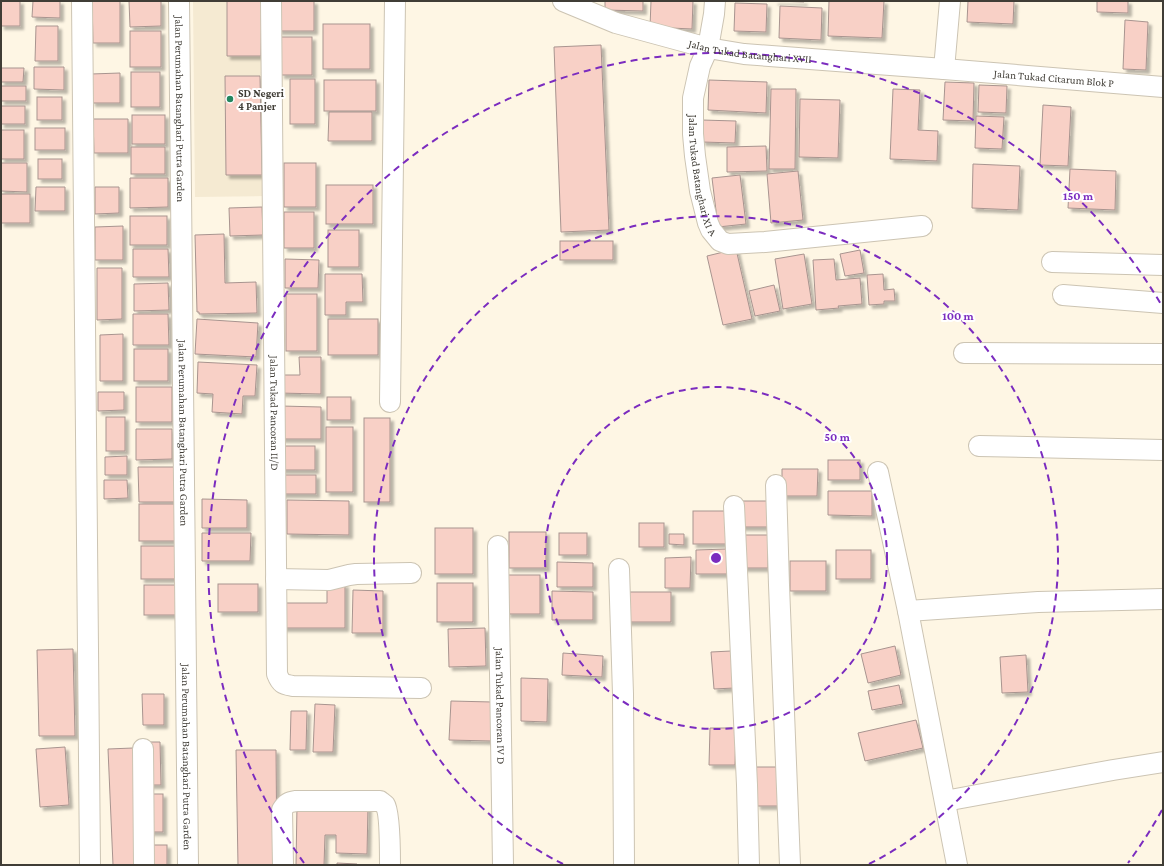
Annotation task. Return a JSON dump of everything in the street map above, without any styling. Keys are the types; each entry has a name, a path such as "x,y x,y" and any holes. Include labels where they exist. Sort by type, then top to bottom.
{"street":[{"path":"82,1 90,865"},
{"name":"Jalan Perumahan Batanghari Putra Garden","path":"179,1 188,865"},
{"name":"Jalan Tukad Pancoran II/D","path":"271,1 277,674 283,684 293,686 421,688"},
{"path":"390,402 395,1"},
{"name":"Jalan Tukad Batanghari XVII","path":"563,1 616,23 708,48 744,54 944,69"},
{"name":"Jalan Tukad Batanghari XI A","path":"715,1 708,48 700,66 693,98 693,134 700,191 708,223 711,230 720,241 728,244 765,242 922,226"},
{"path":"944,69 950,1"},
{"name":"Jalan Tukad Citarum Blok P","path":"944,69 1163,87"},
{"path":"1052,262 1163,265"},
{"path":"1063,295 1163,303"},
{"path":"964,353 1163,354"},
{"path":"979,446 1163,450"},
{"path":"878,472 908,611 957,865"},
{"path":"776,485 790,865"},
{"path":"734,506 747,785 749,865"},
{"name":"Jalan Tukad Pancoran IV D","path":"498,546 503,865"},
{"path":"618,569 623,694 624,865"},
{"path":"276,580 329,580 356,574 411,573"},
{"path":"908,611 1038,602 1162,599"},
{"path":"143,749 144,865"},
{"path":"945,801 1105,771 1163,762"},
{"path":"283,865 282,810 285,805 296,801 380,801 385,804 389,832 390,865"}],"shaded area":[{"name":"SD Negeri 4 Panjer","path":"193,1 266,1 265,196 195,197"}],"building":[{"path":"1,1 20,1 20,26 1,26"},
{"path":"33,1 60,1 60,18 32,17"},
{"path":"92,1 120,1 120,43 93,43"},
{"path":"129,1 161,1 161,26 130,27"},
{"path":"227,1 262,1 261,56 227,56"},
{"path":"279,1 314,1 314,31 278,31"},
{"path":"605,1 643,1 643,11 605,10"},
{"path":"651,1 693,1 692,29 650,27"},
{"path":"774,1 804,1 804,2"},
{"path":"829,1 884,1 882,38 828,36"},
{"path":"968,1 1014,1 1013,24 967,22"},
{"path":"1097,1 1128,1 1128,13 1097,12"},
{"path":"735,3 767,4 766,32 734,31"},
{"path":"780,6 822,8 821,40 779,38"},
{"path":"1125,20 1148,22 1146,70 1123,69"},
{"path":"323,24 370,24 370,69 323,69"},
{"path":"36,26 58,26 58,61 35,61"},
{"path":"130,31 161,31 161,67 130,67"},
{"path":"281,37 312,37 312,75 281,75"},
{"path":"601,45 609,230 561,232 554,47"},
{"path":"34,67 64,67 64,90 34,89"},
{"path":"1,68 24,68 23,82 1,82"},
{"path":"131,72 160,72 160,107 131,107"},
{"path":"120,73 120,103 92,103 91,74"},
{"path":"225,76 260,76 262,175 226,175"},
{"path":"290,79 315,79 315,124 290,124"},
{"path":"324,80 376,80 376,111 324,111"},
{"path":"709,80 767,82 766,113 708,110"},
{"path":"945,82 974,83 973,121 943,120"},
{"path":"979,85 1007,86 1006,113 978,112"},
{"path":"1,86 26,86 26,101 1,101"},
{"path":"771,89 796,89 795,169 769,169"},
{"path":"893,89 920,90 918,130 938,131 937,161 890,159"},
{"path":"37,97 62,97 62,120 37,120"},
{"path":"800,99 840,100 838,158 799,157"},
{"path":"1043,105 1071,107 1068,166 1040,165"},
{"path":"1,106 25,106 25,124 1,124"},
{"path":"329,112 372,112 372,141 328,141"},
{"path":"132,115 165,115 165,144 132,144"},
{"path":"976,116 1004,117 1002,149 975,148"},
{"path":"93,119 128,119 128,153 94,153"},
{"path":"702,120 736,121 735,143 702,142"},
{"path":"35,128 65,128 65,150 35,150"},
{"path":"1,130 24,130 24,159 1,159"},
{"path":"766,146 767,171 727,172 727,147"},
{"path":"131,147 165,147 165,174 131,174"},
{"path":"38,159 62,159 62,179 38,179"},
{"path":"1,163 27,163 27,192 1,191"},
{"path":"284,163 316,163 316,207 284,207"},
{"path":"973,164 1020,166 1018,210 972,208"},
{"path":"1070,169 1116,171 1115,210 1068,208"},
{"path":"798,171 803,220 771,223 767,174"},
{"path":"740,175 746,224 718,227 712,178"},
{"path":"130,178 168,178 168,207 130,208"},
{"path":"326,185 373,185 373,224 326,224"},
{"path":"36,187 65,187 65,211 35,211"},
{"path":"95,187 119,187 119,213 95,214"},
{"path":"1,194 30,194 30,223 1,223"},
{"path":"262,207 263,235 230,236 229,208"},
{"path":"284,212 314,212 314,248 284,248"},
{"path":"130,216 167,216 167,245 130,245"},
{"path":"123,226 123,260 95,260 95,227"},
{"path":"328,230 359,230 359,267 328,267"},
{"path":"224,234 225,283 256,282 257,313 199,314 199,312 197,312 195,235"},
{"path":"560,241 613,241 613,260 560,260"},
{"path":"133,249 168,249 169,277 133,277"},
{"path":"736,249 752,319 723,325 707,256"},
{"path":"860,250 864,273 845,276 840,254"},
{"path":"804,254 812,304 783,309 775,259"},
{"path":"285,259 319,260 318,288 285,288"},
{"path":"834,259 836,280 860,278 862,304 816,310 813,260"},
{"path":"97,268 122,268 122,319 97,320"},
{"path":"325,274 362,274 363,302 346,302 346,315 325,315"},
{"path":"883,274 884,290 894,289 895,301 884,301 884,304 869,305 867,275"},
{"path":"168,283 169,310 134,311 134,284"},
{"path":"774,285 780,311 755,316 749,291"},
{"path":"286,294 317,294 317,351 286,351"},
{"path":"133,314 168,314 169,345 133,345"},
{"path":"197,319 258,323 256,357 195,354"},
{"path":"328,319 378,319 378,355 328,355"},
{"path":"123,334 123,381 100,381 100,335"},
{"path":"134,349 168,349 168,381 134,381"},
{"path":"299,357 321,357 321,394 279,393 279,375 300,375"},
{"path":"198,362 257,365 255,396 243,396 242,414 212,412 213,394 197,393"},
{"path":"136,387 172,387 172,422 136,422"},
{"path":"98,392 124,392 124,410 98,411"},
{"path":"327,397 351,397 351,420 327,420"},
{"path":"281,406 321,407 321,439 281,439"},
{"path":"106,417 125,417 125,451 106,451"},
{"path":"364,418 390,418 390,502 364,502"},
{"path":"326,427 353,427 353,492 326,492"},
{"path":"136,429 172,429 172,459 136,460"},
{"path":"280,446 315,446 315,470 280,470"},
{"path":"127,456 127,475 105,475 105,457"},
{"path":"828,460 860,460 860,480 828,480"},
{"path":"138,467 182,467 182,502 139,502"},
{"path":"782,469 818,469 817,496 782,496"},
{"path":"281,475 316,475 316,494 281,494"},
{"path":"104,480 127,480 128,498 104,499"},
{"path":"828,491 872,491 872,516 828,515"},
{"path":"202,499 247,500 247,528 202,528"},
{"path":"287,500 349,501 349,535 287,534"},
{"path":"739,501 768,501 768,527 738,527"},
{"path":"139,504 180,504 180,541 139,541"},
{"path":"693,511 726,511 726,544 693,544"},
{"path":"639,523 664,523 664,547 639,547"},
{"path":"435,528 473,528 473,574 435,574"},
{"path":"509,532 546,532 546,568 509,568"},
{"path":"202,533 251,533 250,561 202,561"},
{"path":"559,533 587,533 587,555 559,555"},
{"path":"669,534 684,534 684,545 669,544"},
{"path":"740,535 768,535 768,568 740,568"},
{"path":"141,546 180,546 180,579 141,579"},
{"path":"727,549 727,574 696,574 696,550"},
{"path":"836,550 871,550 871,579 836,579"},
{"path":"691,557 690,588 665,588 665,558"},
{"path":"790,561 826,561 826,591 790,591"},
{"path":"557,562 593,563 593,587 557,587"},
{"path":"507,575 540,575 540,614 507,614"},
{"path":"437,583 473,583 473,622 437,622"},
{"path":"218,584 258,584 258,612 218,612"},
{"path":"327,584 345,584 345,628 279,628 279,603 327,603"},
{"path":"144,585 179,585 179,615 144,615"},
{"path":"353,590 383,591 383,633 352,633"},
{"path":"552,591 593,592 593,620 552,620"},
{"path":"625,592 671,592 671,622 625,622"},
{"path":"485,628 486,666 449,667 448,629"},
{"path":"895,646 901,675 868,683 861,654"},
{"path":"73,649 75,736 39,736 37,650"},
{"path":"731,651 734,688 714,689 711,652"},
{"path":"563,653 603,656 602,677 562,675"},
{"path":"1026,655 1028,692 1002,693 1000,657"},
{"path":"521,678 548,679 547,722 521,721"},
{"path":"899,685 903,704 872,710 868,691"},
{"path":"142,694 164,694 164,725 143,725"},
{"path":"451,701 492,702 491,741 449,740"},
{"path":"315,704 335,705 333,752 313,752"},
{"path":"291,711 307,711 306,750 290,750"},
{"path":"916,720 923,748 865,761 858,733"},
{"path":"710,728 736,728 735,765 709,765"},
{"path":"147,742 160,742 161,785 148,785"},
{"path":"65,747 69,805 40,807 36,749"},
{"path":"133,748 138,865 113,865 108,749"},
{"path":"236,750 276,750 277,865 238,865"},
{"path":"756,767 778,767 778,806 757,806"},
{"path":"147,794 163,794 163,832 147,832"},
{"path":"297,805 368,806 367,854 336,853 336,835 325,835 324,865 296,865"},
{"path":"150,845 167,845 167,865 150,865"},
{"path":"337,863 357,864 337,865"}],"place":[{"name":"SD Negeri 4 Panjer","path":"230,99"}]}
